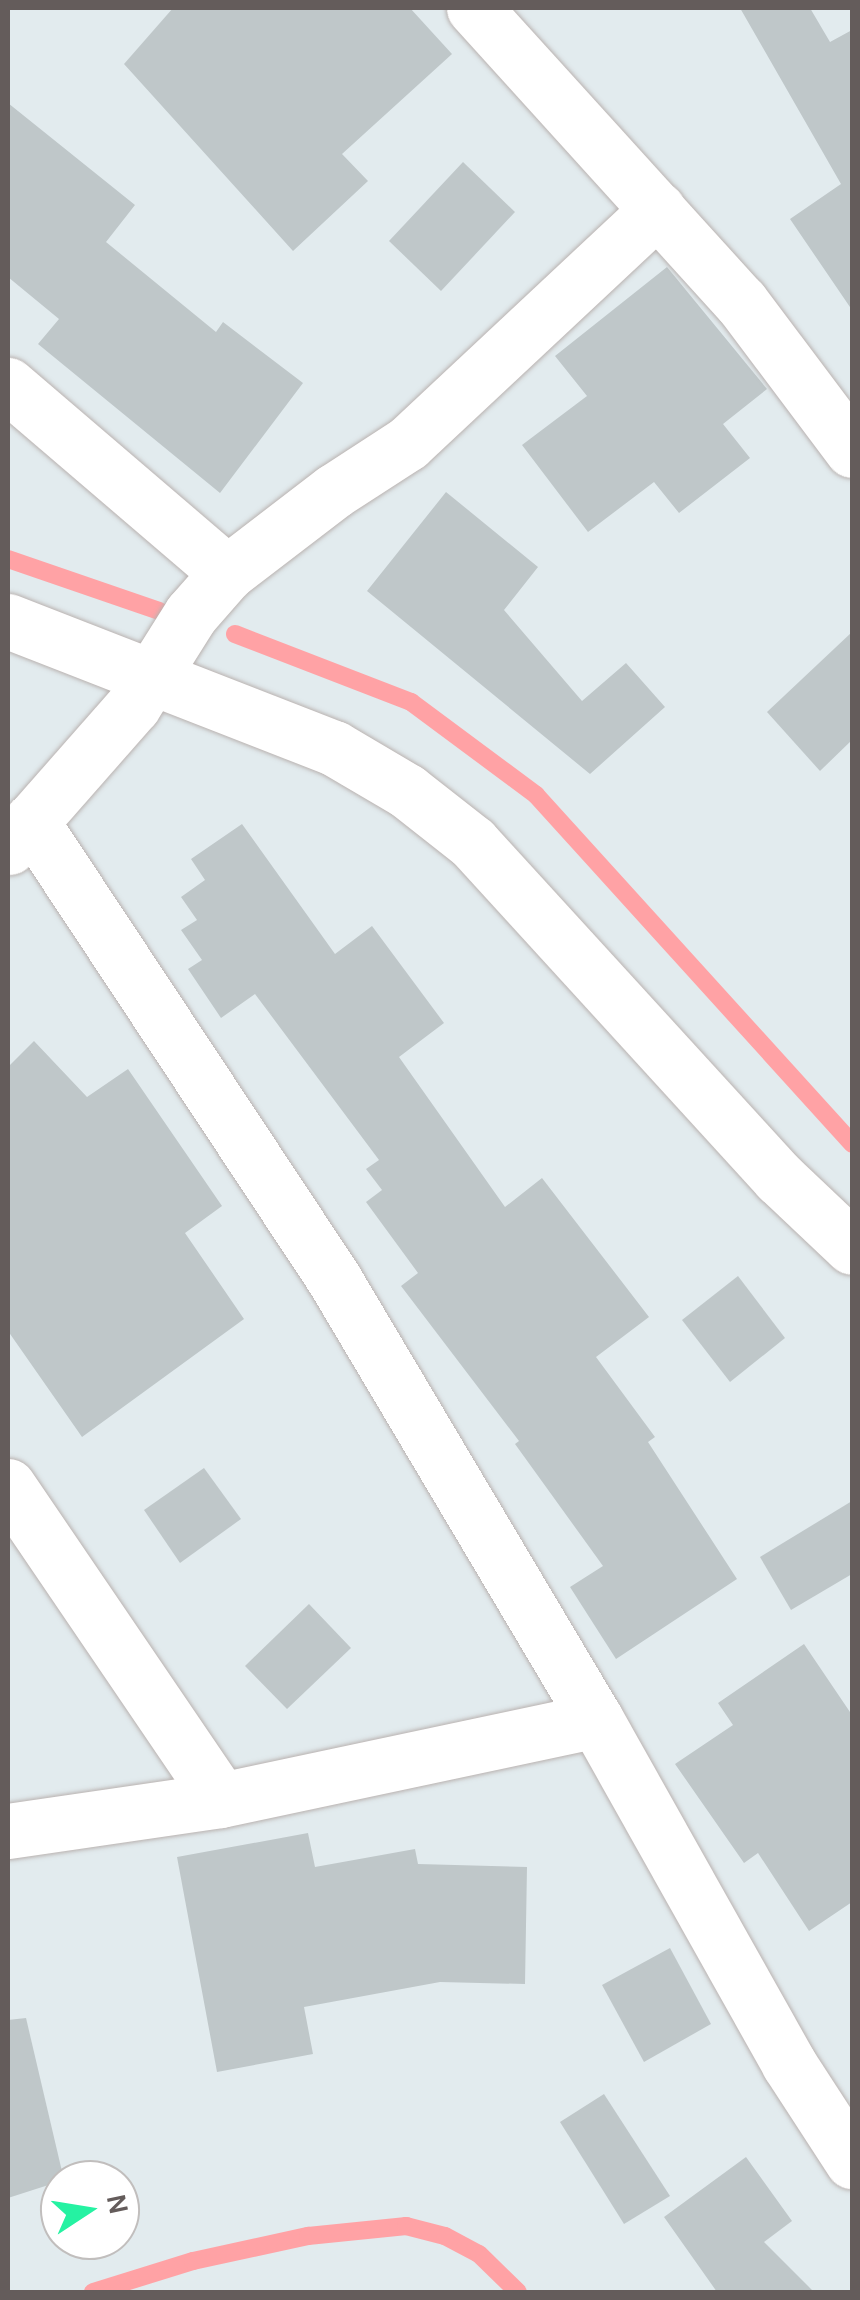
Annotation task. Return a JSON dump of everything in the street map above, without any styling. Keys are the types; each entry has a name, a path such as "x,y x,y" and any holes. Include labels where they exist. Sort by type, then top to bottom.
{"street":[{"path":"474,8 741,302 852,450"},
{"path":"658,209 408,443 334,490 227,573 191,614 133,706 19,835 334,1279 596,1720 788,2064 852,2161"},
{"path":"8,386 227,573"},
{"path":"8,620 334,748 406,791 473,843 779,1178 852,1247"},
{"path":"8,1486 221,1800"},
{"path":"8,1831 221,1800 596,1720"}],"building":[{"path":"173,8 410,8 452,54 342,154 368,181 293,251 124,64"},
{"path":"740,8 810,8 830,42 852,30 852,310 790,219 841,184"},
{"path":"8,103 135,205 106,242 216,332 223,322 303,383 220,493 38,344 59,319 8,277"},
{"path":"463,162 515,212 441,291 389,241"},
{"path":"667,267 767,389 723,424 750,458 679,513 654,482 588,532 522,445 587,396 555,356"},
{"path":"446,492 538,567 504,610 582,701 626,663 665,707 590,774 367,591"},
{"path":"852,632 852,740 820,771 767,712"},
{"path":"242,824 335,954 372,926 444,1023 399,1057 505,1207 542,1178 649,1317 596,1357 655,1437 648,1442 737,1579 616,1659 570,1587 603,1566 515,1444 519,1441 401,1286 418,1273 366,1202 382,1190 366,1169 379,1160 255,994 221,1018 188,969 202,960 181,930 197,920 181,897 205,880 191,859"},
{"path":"34,1041 87,1097 128,1069 222,1206 185,1233 244,1319 82,1437 8,1331 8,1067"},
{"path":"738,1276 785,1338 730,1382 682,1320"},
{"path":"204,1468 241,1519 180,1563 144,1510"},
{"path":"852,1501 852,1574 791,1610 760,1557"},
{"path":"309,1604 351,1648 287,1709 245,1666"},
{"path":"804,1644 852,1715 852,1902 809,1931 758,1853 744,1863 675,1764 733,1725 718,1703"},
{"path":"308,1833 315,1867 415,1849 418,1864 527,1867 525,1984 440,1982 304,2007 313,2054 217,2072 177,1857"},
{"path":"670,1948 711,2024 644,2062 602,1985"},
{"path":"26,2018 59,2160 40,2160 40,2188 8,2198 8,2020"},
{"path":"604,2094 670,2196 624,2224 560,2122"},
{"path":"746,2157 792,2221 764,2242 814,2292 717,2292 664,2217"}],"waterway":[{"path":"8,559 159,611"},
{"path":"235,634 411,702 536,795 852,1144"},
{"path":"93,2292 193,2261 308,2236 406,2226 445,2236 479,2254 518,2292"}]}
